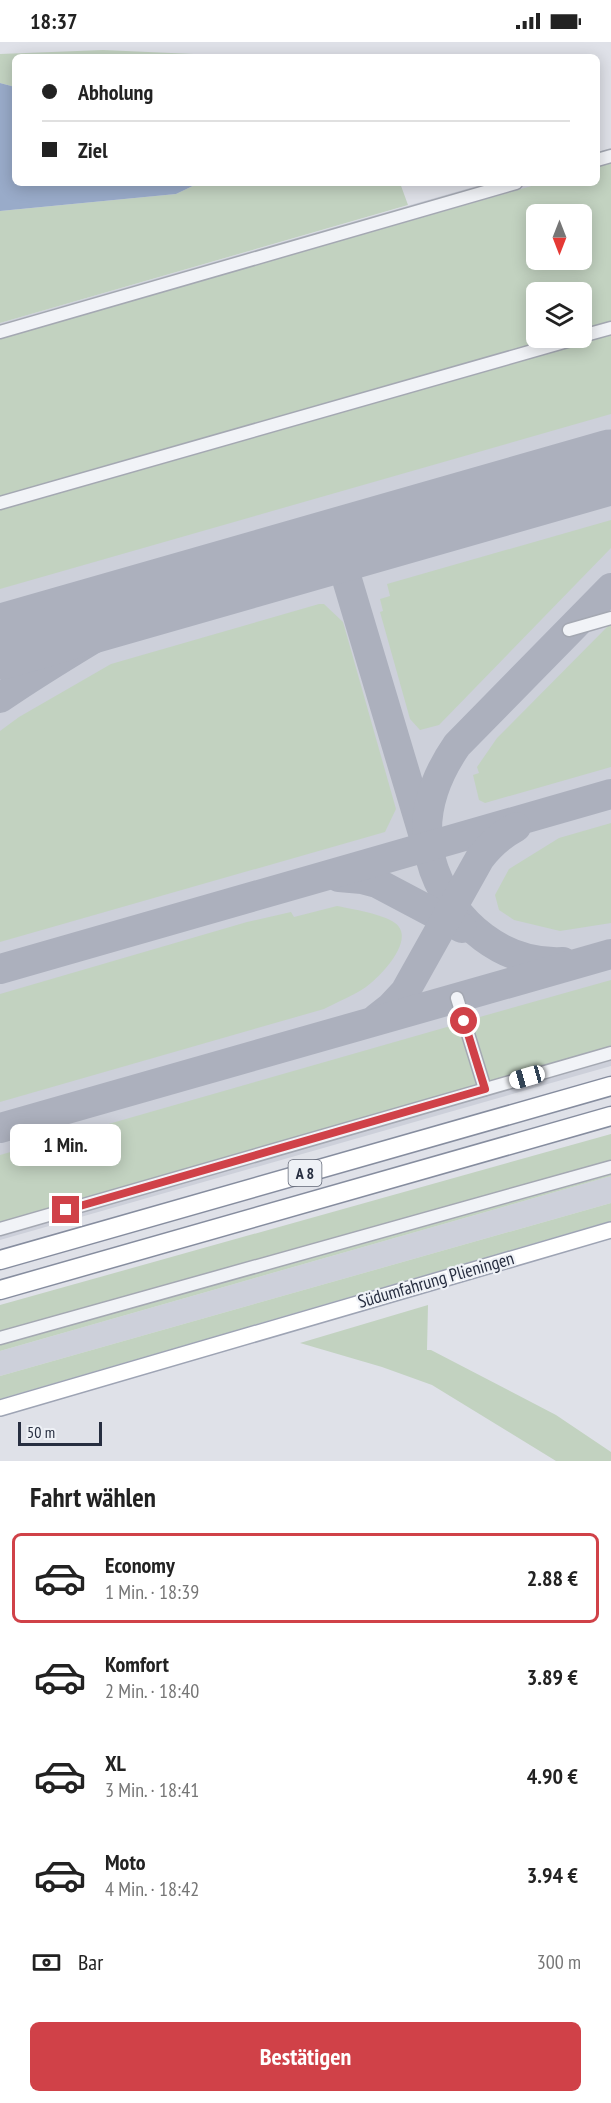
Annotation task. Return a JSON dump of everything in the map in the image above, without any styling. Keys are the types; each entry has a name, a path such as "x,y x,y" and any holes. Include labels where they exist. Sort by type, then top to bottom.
{"highway":[{"name":"A 8","path":"0,1260 611,1086"},
{"name":"A 8","path":"0,1290 611,1116"}],"main road":[{"name":"Südumfahrung Plieningen","path":"0,1408 611,1230"}],"lane":[{"path":"0,332 506,186"},
{"path":"592,334 611,328"},
{"path":"0,503 542,348"},
{"path":"569,630 611,618"},
{"path":"457,998 485,1089"},
{"path":"0,1229 611,1053"},
{"path":"0,1338 611,1167"}],"shaded area":[{"path":"611,148 611,1066 0,1240 0,323 477,186 600,186 600,151"},
{"path":"611,1176 611,1203 0,1376 0,1351"}],"green space":[{"path":"103,50 192,54 12,54 12,86 0,83 0,54"},
{"path":"611,163 611,325 592,331 592,282 526,282 526,348 534,348 0,501 0,339 532,186 600,186 600,166"},
{"path":"193,186 401,186 408,205 0,323 0,211 176,194"},
{"path":"611,331 611,414 0,589 0,506 552,348 592,348 592,336"},
{"path":"611,520 611,548 439,725 420,730 410,719 380,612 383,611 380,599 390,596 387,584"},
{"path":"324,604 343,622 396,809 385,832 0,942 0,731 19,717 111,664"},
{"path":"611,623 611,767 485,803 479,800 473,775 479,773 477,767 497,738"},
{"path":"611,823 611,923 560,931 514,920 499,910 495,895 509,869 559,838"},
{"path":"337,906 383,917 395,923 401,930 402,938 394,957 380,975 361,990 324,1009 0,1102 0,994 247,922 291,912 294,917"},
{"path":"611,980 611,1051 496,1084 488,1082 469,1020"},
{"path":"461,1023 477,1080 474,1088 0,1226 0,1155"},
{"path":"611,1134 611,1176 0,1351 0,1305"},
{"path":"611,1203 611,1221 0,1399 0,1376"},
{"path":"428,1305 427,1350 556,1415 611,1452 611,1461 556,1461 432,1385 382,1367 300,1343"}],"water":[{"path":"0,83 12,86 12,186 193,186 176,194 0,211"}],"taxiway":[{"path":"337,546 434,870 443,890 454,908 468,924 501,948 541,961 563,962"},
{"path":"427,830 429,807 435,785 457,745 611,588"},
{"path":"0,698 164,595"},
{"path":"0,969 611,794"},
{"path":"377,1018 405,992 480,858 505,833 516,827"},
{"path":"339,877 377,883 462,928"},
{"path":"0,1128 611,954"}],"runway":[{"path":"0,642 611,467"}],"route":[{"path":"66,1210 485,1089 464,1021"}]}
